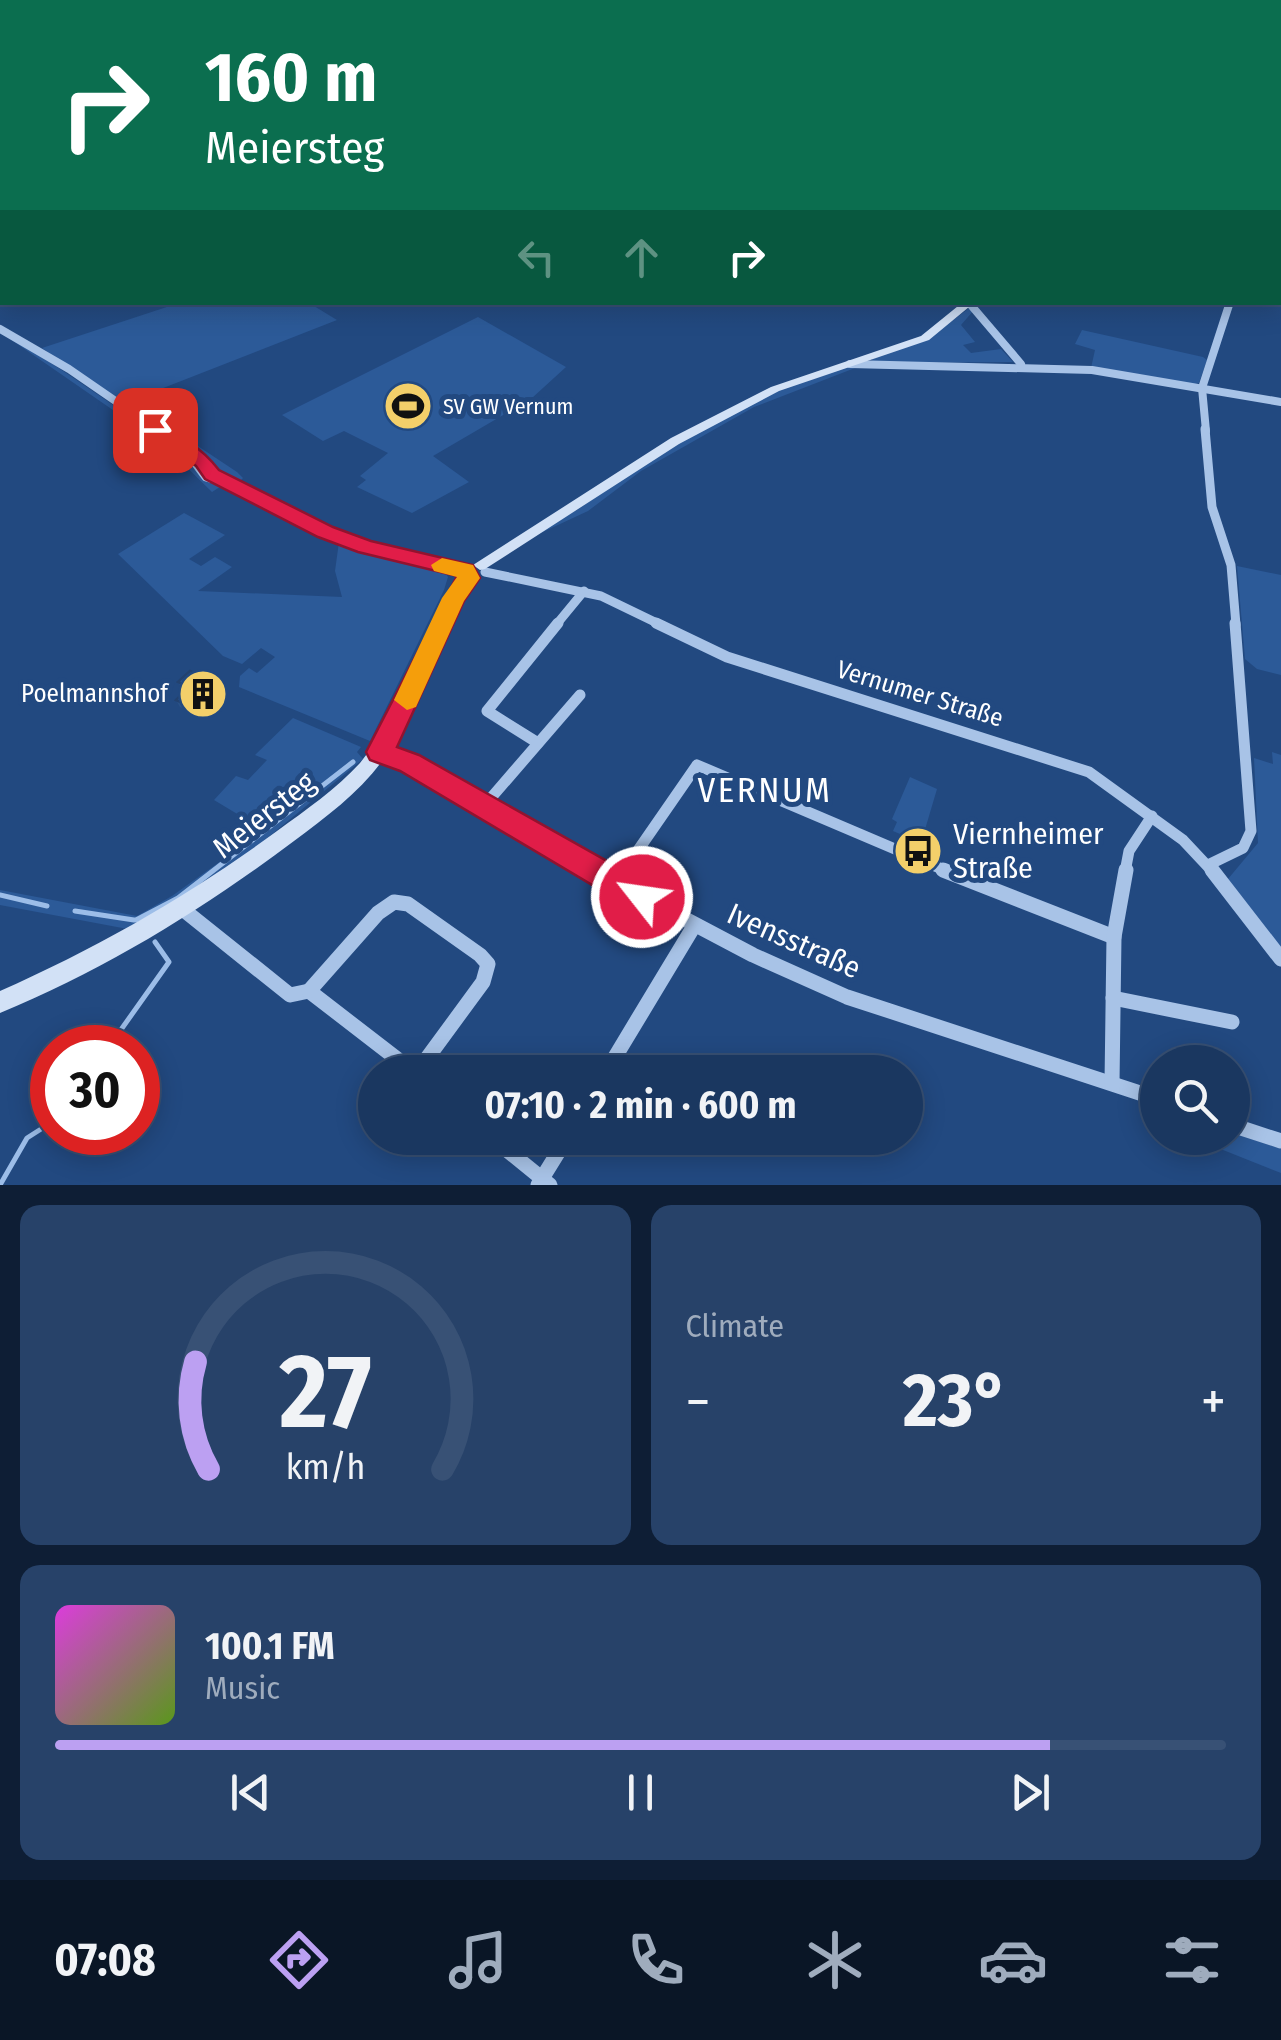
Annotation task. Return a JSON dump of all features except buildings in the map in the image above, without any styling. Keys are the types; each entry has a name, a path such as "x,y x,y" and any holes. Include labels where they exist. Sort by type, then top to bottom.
{"street":[{"name":"Meiersteg","path":"0,1002 104,955 185,911 334,799 379,752 396,724 454,598 475,571 675,441 775,389 925,338 967,305"},
{"path":"972,305 1021,365"},
{"path":"1208,865 1244,848 1252,832 1231,565 1212,506 1202,388 1229,305"},
{"name":"Vernumer Straße","path":"0,329 69,369 188,453 201,473 351,542 584,591 630,608 727,657 1072,765 1106,780 1208,865 1281,959"},
{"path":"849,364 1021,365 1092,370 1281,402"},
{"path":"538,743 488,711 584,591"},
{"path":"484,806 580,695"},
{"name":"Ivensstraße","path":"379,752 410,763 694,926 808,981 1044,1065 1140,1093"},
{"path":"616,882 697,764 906,855 1114,937"},
{"path":"1112,1084 1114,937 1130,850 1152,816"},
{"path":"185,911 290,995 309,991 378,913 394,902 408,904 480,954 488,964 483,982 428,1055"},
{"path":"616,1055 694,926"},
{"path":"309,991 393,1055"},
{"path":"1113,998 1232,1022"},
{"path":"1250,1131 1281,1141"},
{"path":"512,1155 544,1183 558,1155"}],"shaded area":[{"path":"173,305 312,305 337,320 130,401 237,472 243,478 239,482 213,472 42,348"},
{"path":"968,309 974,310 961,325 975,342 963,345 971,353 1001,349 1013,362 873,363 872,359 928,339"},
{"name":"SV GW Vernum","path":"478,317 566,367 532,398 433,456 469,482 412,513 357,487 366,480 360,476 388,453 344,431 323,441 282,415"},
{"path":"1082,330 1207,360 1199,383 1191,385 1091,368 1095,350 1075,344"},
{"path":"0,332 106,400 223,485 212,492 165,446"},
{"path":"847,366 855,368 754,407 641,471 588,511 532,537 530,534 577,510 655,456 779,390"},
{"path":"184,513 225,535 189,559 201,566 215,557 232,567 198,591 342,597 335,571 339,542 443,570 448,577 444,590 370,741 239,687 240,676 249,668 257,673 275,657 261,648 242,664 223,656 118,554"},
{"path":"1237,566 1281,575 1281,675 1257,669 1245,659"},
{"path":"293,718 361,747 357,752 363,759 249,853 133,930 0,905 0,890 137,916 172,896 264,830 214,800 236,776 248,780 267,760 255,755"},
{"path":"1272,752 1281,755 1281,950 1228,879 1258,843 1254,758 1273,764"},
{"path":"910,777 937,789 921,843 893,831 897,822 892,819"},
{"path":"1250,1139 1281,1149 1281,1173 1236,1155 1250,1155"}],"waterway":[{"path":"136,920 178,898 353,762"},
{"path":"0,895 47,906"},
{"path":"75,911 134,920"},
{"path":"124,1025 169,962 155,942"},
{"path":"0,1185 30,1136"}],"slow traffic":[{"path":"407,700 457,592 469,578 466,571 442,565"}],"place":[{"name":"SV GW Vernum","path":"408,406"},
{"name":"Poelmannshof","path":"203,694"},
{"name":"Viernheimer Straße","path":"918,851"}],"district":[{"name":"VERNUM","path":"765,790"}],"route":[{"path":"155,430 196,456 212,475 325,532 366,547 466,571 469,578 457,592 396,724 379,752 410,763 642,897"}]}
